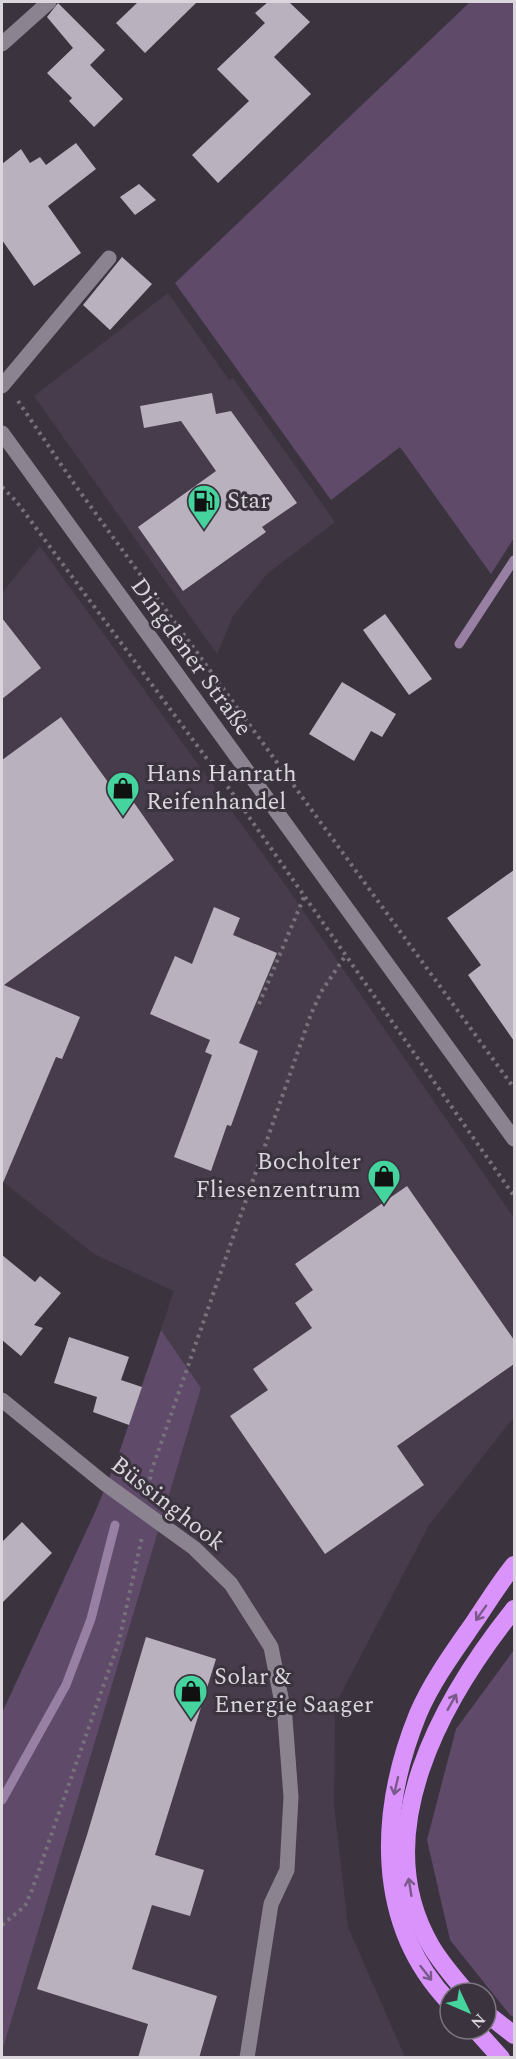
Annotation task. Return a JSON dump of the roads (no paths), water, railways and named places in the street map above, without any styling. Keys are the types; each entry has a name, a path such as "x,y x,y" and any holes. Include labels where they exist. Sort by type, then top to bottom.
{"highway":[{"path":"438,1988 417,1961 400,1926 392,1893 389,1851 391,1808 401,1763 419,1712 450,1658 514,1565"},
{"path":"458,1981 430,1945 410,1893 406,1841 413,1789 432,1738 467,1675 514,1609"},
{"path":"498,2022 514,2035"},
{"path":"486,2041 501,2058"}],"main road":[{"path":"2,44 49,2"},
{"path":"3,384 108,258"},
{"name":"Dingdener Straße","path":"2,434 514,1139"},
{"name":"Büssinghook","path":"2,1400 194,1548 231,1584 271,1647 285,1718 291,1797 287,1869 271,1904 247,2058"}],"waterway":[{"path":"459,644 514,560"},
{"path":"2,1800 66,1685 91,1619 115,1525"}],"place":[{"name":"Star","path":"204,530"},
{"name":"Hans Hanrath Reifenhandel","path":"123,817"},
{"name":"Bocholter Fliesenzentrum","path":"384,1205"},
{"name":"Solar & Energie Saager","path":"191,1720"}]}
